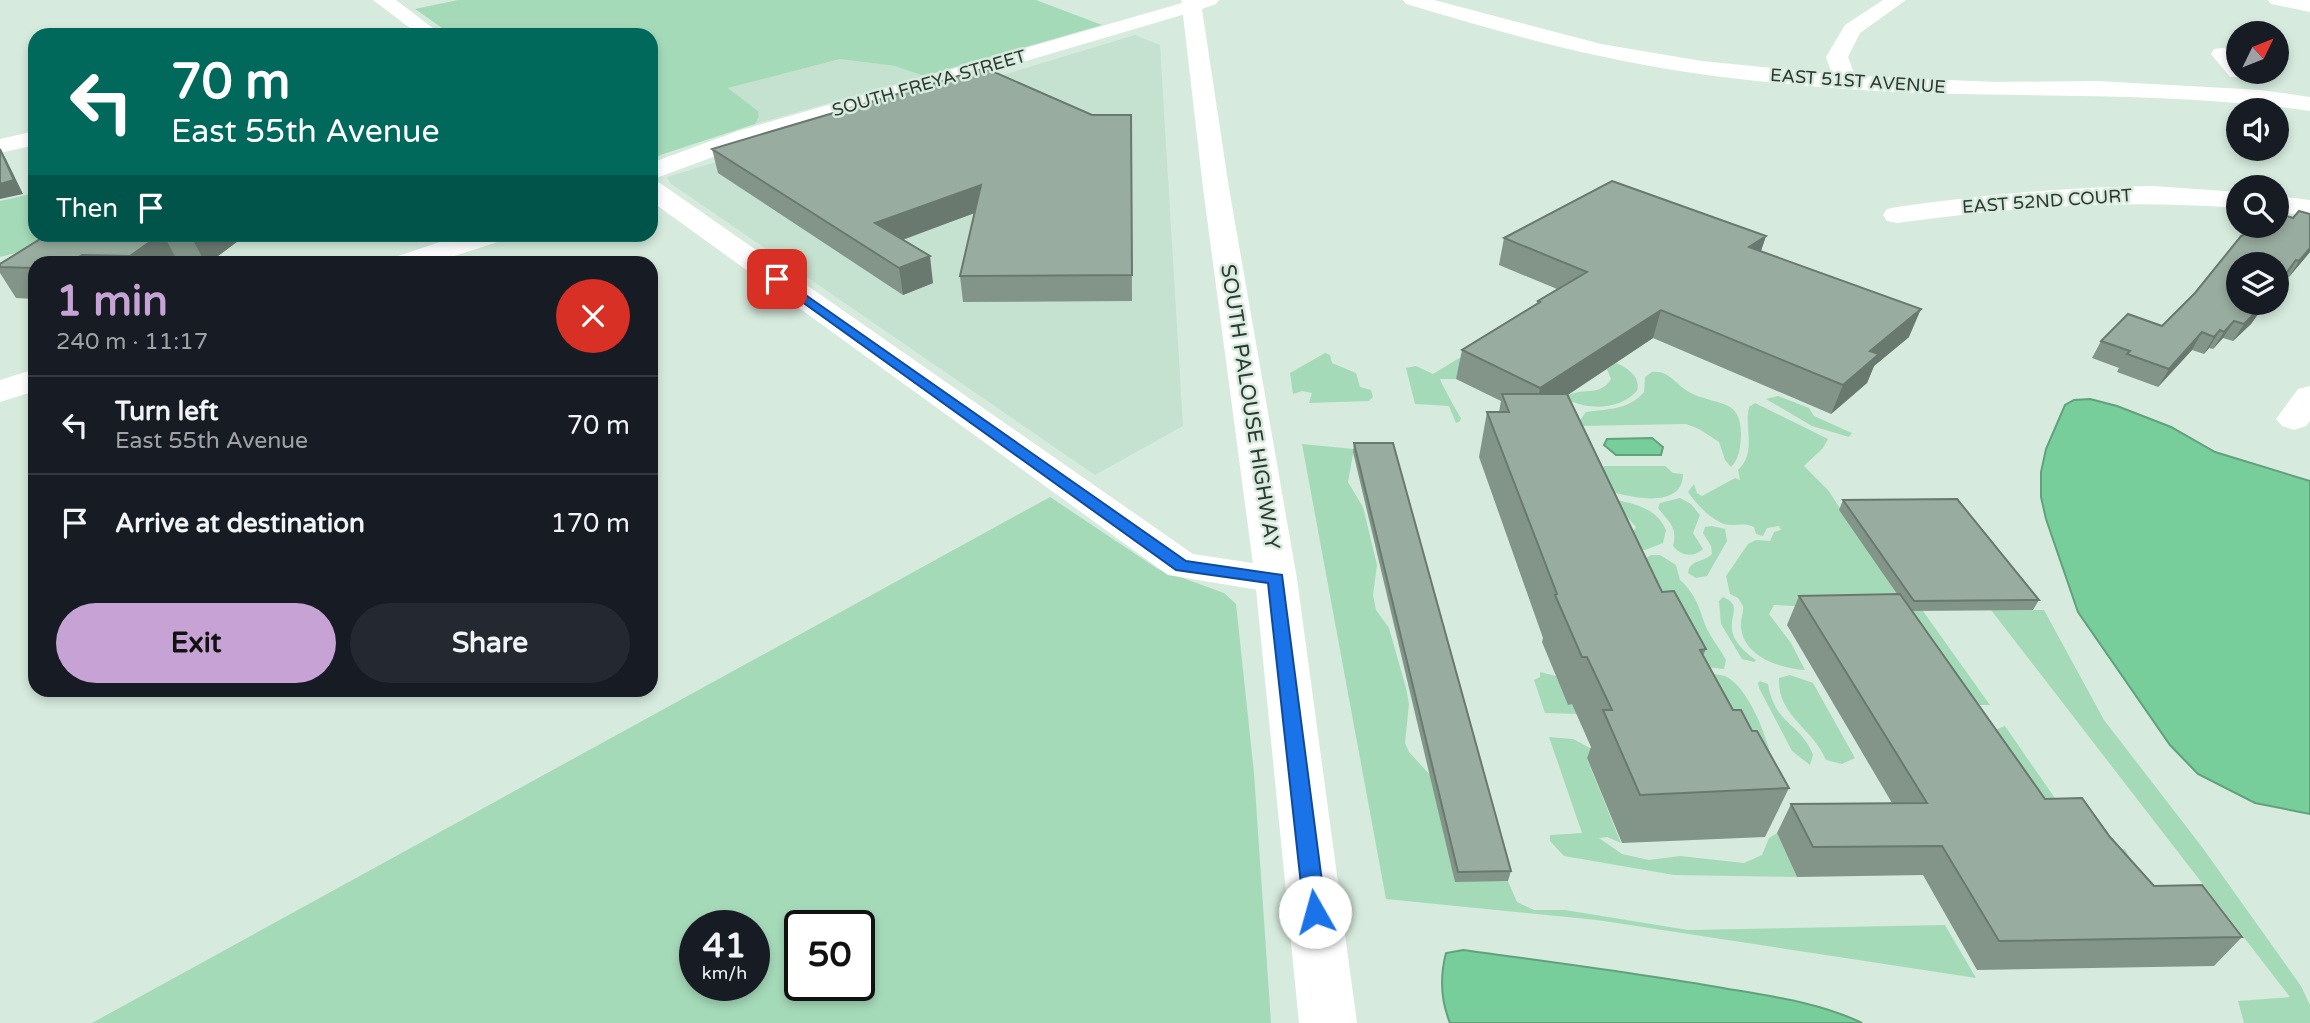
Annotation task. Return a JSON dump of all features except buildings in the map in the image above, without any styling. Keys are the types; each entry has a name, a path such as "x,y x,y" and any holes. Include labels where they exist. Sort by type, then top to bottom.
{"street":[{"path":"383,0 422,28"},
{"name":"EAST 51ST AVENUE","path":"1413,0 1601,50 1702,68 1846,82 1996,89 2097,88 2261,97 2310,104"},
{"path":"1846,82 1837,57 1852,29 1896,0"},
{"path":"2278,0 2310,6"},
{"name":"SOUTH FREYA STREET","path":"658,169 747,136 1197,2"},
{"name":"SOUTH PALOUSE HIGHWAY","path":"1197,2 1216,188 1276,579 1328,1023"},
{"path":"2222,54 2226,58"},
{"path":"2249,84 2261,97"},
{"path":"0,146 28,140"},
{"path":"658,194 1182,566 1276,579"},
{"name":"EAST 52ND COURT","path":"1898,215 1987,202 2091,194 2200,195 2226,198"},
{"path":"2289,205 2310,208"},
{"path":"426,256 469,242"},
{"path":"0,392 28,382"}],"shaded area":[{"path":"458,0 1036,0 1102,25 924,76 895,66 840,59 728,88 758,111 759,117 755,124 658,156 658,28 442,28 415,9"},
{"path":"1135,35 1160,45 1183,426 1095,475 670,183 667,177"},
{"path":"840,59 895,66 924,76 755,124 759,117 758,111 727,88"},
{"path":"28,195 28,242 58,242 0,257 0,201"},
{"path":"1520,321 1456,379 1440,379 1461,418 1460,421 1456,423 1449,406 1415,404 1406,368 1416,366 1433,374"},
{"path":"1325,353 1330,355 1332,363 1356,373 1360,387 1371,390 1373,397 1369,401 1309,403 1312,393 1302,391 1293,394 1290,373"},
{"path":"1616,363 1629,370 1637,381 1637,391 1630,397 1613,405 1595,407 1568,400 1566,397 1577,392 1596,390 1606,385 1611,379 1607,369"},
{"path":"1652,372 1663,373 1689,392 1726,405 1737,414 1741,436 1738,456 1731,467 1725,460 1719,442 1686,424 1576,426 1586,412 1617,408 1638,398 1644,392 1645,377"},
{"path":"1778,396 1809,408 1814,416 1852,433 1849,437 1812,426 1766,399"},
{"path":"2090,399 2117,406 2171,427 2215,452 2310,481 2310,814 2255,803 2198,774 2170,745 2078,612 2046,519 2041,497 2041,472 2046,449 2065,405 2074,400"},
{"path":"1755,403 1828,439 1823,448 1804,466 1828,490 1908,611 1923,611 1990,705 1977,705 1815,607 1774,605 1769,614 1791,643 1805,670 1775,664 1756,654 1749,646 1741,627 1743,606 1738,598 1730,594 1726,576 1748,544 1756,540 1770,541 1774,532 1781,530 1779,526 1767,528 1763,536 1756,534 1751,526 1720,522 1701,508 1688,492 1694,484 1697,493 1702,496 1735,478 1740,480 1738,470 1744,463 1749,448 1749,407"},
{"path":"1652,438 1663,447 1661,455 1616,455 1604,445 1607,439"},
{"path":"1302,444 1354,449 1348,482 1363,507 1377,565 1373,595 1376,610 1389,628 1406,688 1409,704 1405,743 1409,752 1431,776 1508,881 1517,902 1534,910 1565,910 1688,930 1945,925 1976,978 1597,920 1386,899"},
{"path":"1665,466 1673,473 1683,474 1680,486 1673,493 1663,497 1637,497 1603,489 1602,467"},
{"path":"1050,497 1158,569 1224,593 1236,604 1254,773 1271,1023 92,1023"},
{"path":"1680,498 1691,504 1700,515 1693,533 1703,549 1692,555 1684,554 1673,546 1673,530 1658,508 1660,503"},
{"path":"1611,499 1636,505 1657,516 1666,530 1663,543 1645,550 1621,551 1636,527"},
{"path":"1705,527 1725,529 1727,541 1707,576 1696,578 1688,573 1689,569 1694,563 1712,554 1711,546 1703,533"},
{"path":"1651,555 1660,555 1676,565 1680,580 1694,598 1707,629 1726,660 1724,669 1705,667 1698,634 1674,612 1643,560"},
{"path":"1723,597 1734,607 1732,629 1737,643 1756,660 1754,662 1742,659 1721,624 1719,601"},
{"path":"1991,610 2044,610 2104,720 2202,847 2301,986 2310,1005 2310,1023 2244,1023 2238,1001 2290,997"},
{"path":"1540,672 1556,676 1568,704 1575,704 1579,714 1545,713 1534,680 1540,677"},
{"path":"1688,675 1719,675 1735,683 1756,714 1772,760"},
{"path":"1790,675 1813,683 1855,758 1842,764 1826,760 1784,702 1779,678"},
{"path":"1760,681 1768,684 1776,708 1808,745 1813,755 1810,765 1792,751 1759,688"},
{"path":"2005,726 2090,849 2125,849 2132,863 2087,867 1990,732"},
{"path":"1549,737 1573,739 1592,749 1587,759 1621,843 1607,837 1599,838 1622,854 1649,860 1680,856 1744,863 1762,855 1769,838 1777,833 1797,877 1674,875 1564,856 1550,841 1550,835 1582,833"},
{"path":"1463,950 1658,977 1776,997 1829,1010 1862,1023 1450,1023 1443,997 1444,962 1446,953"}],"route":[{"path":"777,279 1182,566 1276,579 1315,912"}]}
